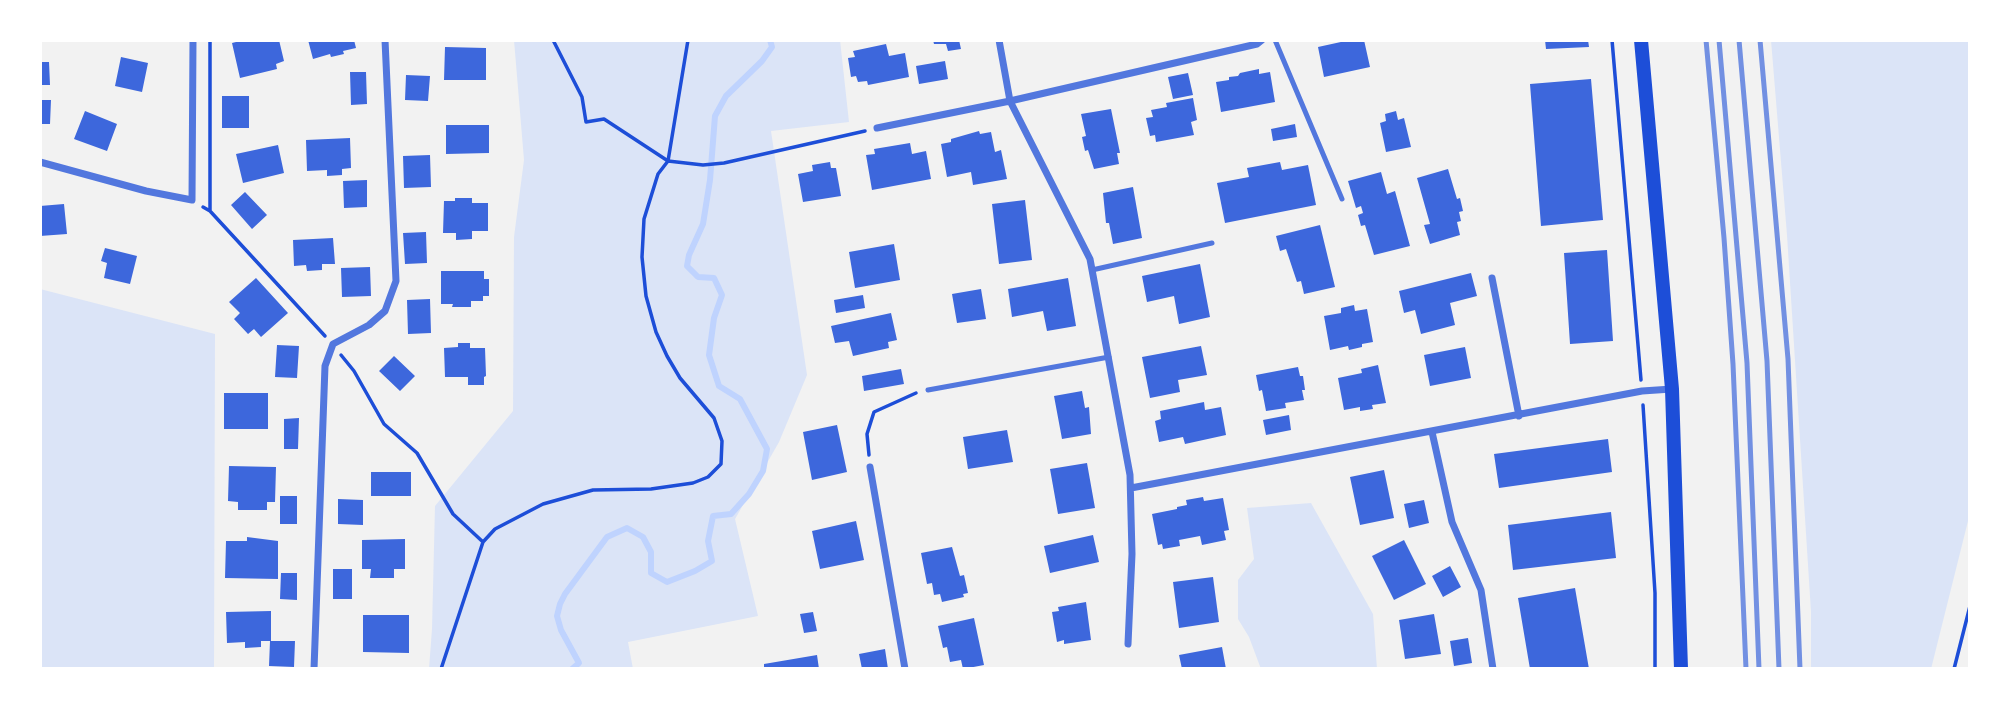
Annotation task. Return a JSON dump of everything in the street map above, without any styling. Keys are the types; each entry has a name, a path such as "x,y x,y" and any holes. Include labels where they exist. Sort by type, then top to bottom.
{"main road":[{"path":"1641,40 1672,389 1681,669"}],"street":[{"path":"40,162 146,191 192,200 194,40"},
{"path":"314,669 325,366 333,344 369,325 384,311 396,281 385,40"},
{"path":"999,40 1010,101 1090,259 1131,488 1132,554 1128,644"},
{"path":"877,128 1010,101 1257,44 1262,40"},
{"path":"1492,278 1519,416"},
{"path":"1131,488 1642,391 1672,389"},
{"path":"1432,432 1451,522 1481,590 1493,669"},
{"path":"870,467 905,669"}],"lane":[{"path":"1275,40 1342,199"},
{"path":"1092,270 1212,243"},
{"path":"928,390 1109,356"}],"path":[{"path":"210,40 210,211"},
{"path":"553,40 582,97 586,122 604,119 668,161 704,165 724,163 877,128"},
{"path":"441,669 483,541 495,530 543,504 593,490 651,489 693,483 708,477 721,464 722,441 714,418 680,377 656,332 646,296 642,257 644,219 659,174 668,161 688,40"},
{"path":"1612,40 1642,391 1655,593 1656,669"},
{"path":"192,200 210,211 333,344 354,371 384,424 417,453 453,514 483,541"},
{"path":"870,467 866,434 874,412 928,390"},
{"path":"1954,669 1970,606"}],"shaded area":[{"path":"514,40 840,40 849,122 771,131 807,375 779,442 735,519 758,616 628,642 633,669 429,669 435,506 513,411 514,237 524,160"},
{"path":"1771,40 1970,40 1970,513 1931,669 1811,669 1811,612 1787,235"},
{"path":"40,289 215,334 214,669 40,669"},
{"path":"1311,503 1373,614 1377,669 1261,669 1249,637 1238,619 1238,580 1254,559 1247,508"}],"building":[{"path":"244,40 279,40 284,61 276,64 277,69 240,78 232,43"},
{"path":"308,40 354,40 356,48 343,51 344,54 331,57 330,54 313,59"},
{"path":"933,40 959,40 961,49 948,51 946,44 934,44"},
{"path":"1350,40 1364,40 1370,67 1324,77 1318,47"},
{"path":"1545,40 1588,40 1589,47 1546,49"},
{"path":"886,44 889,56 905,53 909,77 868,85 867,81 858,82 856,76 851,77 848,58 855,57 853,51"},
{"path":"445,47 486,48 486,80 444,80"},
{"path":"121,57 148,63 142,92 115,86"},
{"path":"945,61 948,79 919,84 916,66"},
{"path":"40,62 49,62 50,85 40,85"},
{"path":"1259,69 1259,74 1270,72 1275,102 1221,112 1216,82"},
{"path":"350,72 366,72 367,104 351,105"},
{"path":"1188,73 1193,95 1173,99 1168,77"},
{"path":"406,75 430,76 428,101 405,100"},
{"path":"1591,79 1603,220 1541,226 1530,84"},
{"path":"222,96 249,96 249,128 222,128"},
{"path":"1193,98 1197,120 1191,122 1194,135 1156,142 1155,135 1150,136 1146,118 1153,117 1151,110 1167,107 1166,103"},
{"path":"40,100 51,100 50,124 40,124"},
{"path":"1111,109 1120,153 1117,153 1119,164 1094,169 1088,150 1085,151 1082,137 1086,136 1081,114"},
{"path":"85,111 117,124 107,151 74,139"},
{"path":"1396,111 1398,120 1404,118 1411,147 1386,152 1380,123 1386,121 1385,114"},
{"path":"1295,124 1297,137 1273,141 1271,129"},
{"path":"446,125 489,125 489,153 446,154"},
{"path":"979,131 980,134 991,132 995,152 1001,150 1007,179 973,185 971,172 947,177 941,144"},
{"path":"350,138 351,168 342,169 342,175 327,176 327,170 307,171 306,140"},
{"path":"910,143 912,154 926,151 931,179 872,190 866,155 875,154 874,149"},
{"path":"278,145 284,173 243,183 236,154"},
{"path":"430,155 431,187 404,188 403,156"},
{"path":"830,162 831,168 836,168 841,196 803,202 798,174 813,171 812,165"},
{"path":"1280,162 1282,170 1308,165 1316,205 1225,223 1217,183 1249,177 1247,168"},
{"path":"1448,169 1463,211 1459,212 1461,221 1457,222 1460,235 1430,244 1424,225 1430,224 1417,178"},
{"path":"1381,172 1387,194 1395,191 1410,246 1374,255 1365,225 1361,226 1358,215 1363,213 1361,206 1356,208 1348,181"},
{"path":"367,180 367,207 344,208 343,181"},
{"path":"1133,187 1142,238 1113,244 1109,223 1106,223 1103,193"},
{"path":"245,192 267,215 252,229 231,205"},
{"path":"455,198 472,198 472,203 488,203 488,231 472,231 472,239 456,240 456,233 443,233 444,201 455,201"},
{"path":"1025,200 1032,260 999,264 992,204"},
{"path":"64,204 67,234 40,236 40,206"},
{"path":"1320,225 1335,287 1304,294 1286,249 1280,251 1276,236"},
{"path":"426,232 427,263 405,264 403,233"},
{"path":"333,238 335,264 322,264 322,270 307,271 306,265 294,266 293,240"},
{"path":"894,244 900,280 855,288 849,252"},
{"path":"105,248 137,256 130,284 104,278 107,263 101,261"},
{"path":"1607,250 1613,341 1570,344 1564,253"},
{"path":"1200,264 1210,317 1179,324 1174,296 1147,302 1142,276"},
{"path":"370,267 371,296 342,297 341,268"},
{"path":"441,271 484,271 484,279 489,279 489,296 483,296 483,301 471,301 471,307 441,304"},
{"path":"1471,273 1477,296 1450,303 1455,325 1421,334 1415,310 1404,313 1399,291"},
{"path":"256,278 288,313 261,337 254,329 248,334 234,319 240,313 229,302"},
{"path":"1068,278 1076,326 1047,331 1043,311 1012,317 1008,289"},
{"path":"981,289 986,319 957,323 952,294"},
{"path":"863,295 865,308 836,313 834,300"},
{"path":"430,299 431,333 408,334 407,300"},
{"path":"1354,305 1355,311 1367,309 1373,342 1349,350 1348,346 1330,350 1324,316 1341,313 1341,308"},
{"path":"891,313 897,340 888,342 889,348 853,356 849,341 835,343 831,326"},
{"path":"458,343 470,343 470,348 485,348 484,385 468,385 468,377 445,377 444,348 458,347"},
{"path":"277,345 299,346 297,378 275,377"},
{"path":"1201,346 1207,375 1178,380 1180,392 1150,398 1142,357"},
{"path":"1465,347 1471,378 1430,386 1424,355"},
{"path":"394,356 415,376 400,391 379,371"},
{"path":"1378,365 1386,403 1372,405 1373,409 1360,411 1360,407 1344,410 1338,378 1362,373 1361,369"},
{"path":"1298,367 1300,376 1303,376 1304,400 1285,403 1286,408 1266,411 1256,375"},
{"path":"901,369 904,384 864,391 862,376"},
{"path":"1082,391 1085,408 1089,407 1091,434 1062,439 1054,396"},
{"path":"224,393 268,393 268,429 224,429"},
{"path":"1204,402 1205,410 1221,407 1226,435 1185,444 1183,437 1159,442 1155,421 1161,419 1160,411"},
{"path":"1289,415 1291,430 1266,435 1263,420"},
{"path":"299,418 298,449 284,449 284,419"},
{"path":"837,425 847,472 812,480 803,432"},
{"path":"1007,430 1013,462 968,469 963,437"},
{"path":"1608,439 1612,472 1499,488 1494,454"},
{"path":"1087,463 1095,508 1058,514 1050,469"},
{"path":"229,466 276,467 275,502 267,502 267,510 238,510 238,502 228,501"},
{"path":"1384,470 1394,518 1360,525 1350,477"},
{"path":"371,472 411,472 411,496 371,496"},
{"path":"280,496 297,496 297,524 280,524"},
{"path":"1203,497 1204,501 1223,498 1229,530 1224,531 1226,540 1202,545 1200,536 1179,540 1180,546 1163,549 1162,544 1158,545 1152,514 1177,509 1187,505 1186,500"},
{"path":"338,499 363,500 363,525 338,524"},
{"path":"1424,500 1429,523 1409,528 1404,504"},
{"path":"1611,512 1616,558 1513,570 1508,525"},
{"path":"856,521 864,560 820,569 812,531"},
{"path":"1093,535 1099,562 1050,573 1044,546"},
{"path":"247,537 278,541 278,579 225,578 226,541 247,541"},
{"path":"405,539 405,569 394,569 394,578 370,578 371,569 362,569 362,540"},
{"path":"1404,540 1426,584 1394,600 1372,556"},
{"path":"952,547 960,576 964,575 968,593 963,594 964,597 942,602 940,594 934,595 932,583 927,584 921,553"},
{"path":"1450,566 1461,587 1443,597 1432,576"},
{"path":"333,569 352,569 352,599 333,599"},
{"path":"281,573 297,573 297,600 280,599"},
{"path":"1213,577 1219,622 1179,628 1173,582"},
{"path":"1575,588 1589,669 1530,669 1518,598"},
{"path":"1086,602 1091,640 1064,644 1064,640 1057,642 1052,612 1059,611 1058,607"},
{"path":"271,611 271,641 261,641 261,647 245,648 245,642 227,643 226,612"},
{"path":"813,612 817,631 804,633 800,614"},
{"path":"1434,614 1441,654 1405,659 1399,620"},
{"path":"363,615 409,615 409,653 363,652"},
{"path":"974,618 984,665 963,669 961,660 950,662 947,647 943,648 938,626"},
{"path":"1468,638 1472,663 1454,666 1450,641"},
{"path":"270,641 295,641 294,667 269,666"},
{"path":"1222,647 1226,669 1182,669 1179,655"},
{"path":"885,649 888,669 862,669 859,654"},
{"path":"817,655 819,669 764,669 764,664"}],"waterway":[{"path":"572,669 579,663 561,630 557,616 560,604 607,537 627,528 643,537 651,552 651,573 667,582 695,571 712,561 708,541 713,516 731,514 749,494 763,471 767,449 740,399 719,386 709,355 714,318 722,295 714,278 698,277 687,266 703,224 715,116 726,96 762,61 772,47 770,40"}],"railway":[{"path":"1706,40 1733,364 1746,669"},
{"path":"1719,40 1747,363 1759,669"},
{"path":"1739,40 1767,361 1779,669"},
{"path":"1760,40 1788,359 1800,669"}]}
